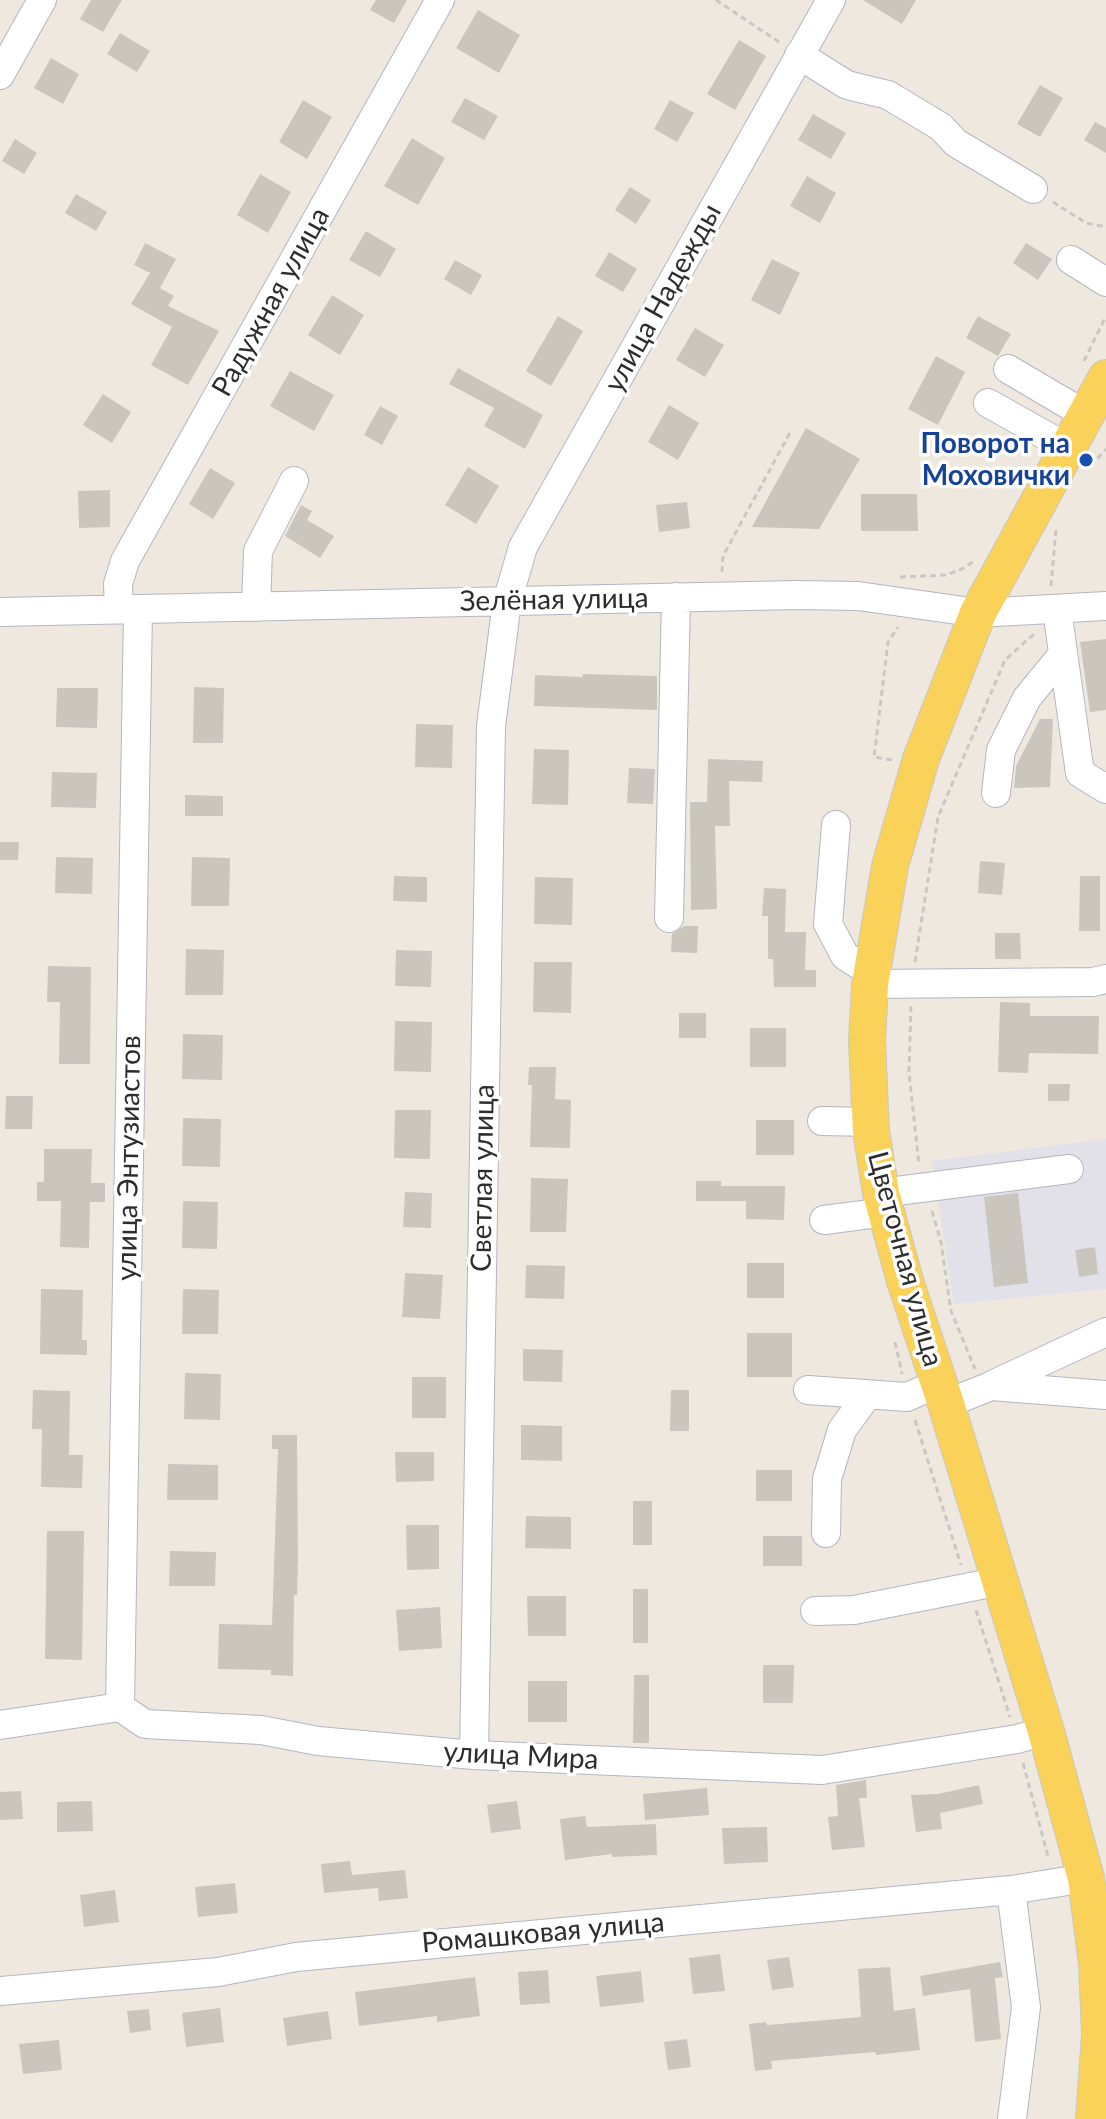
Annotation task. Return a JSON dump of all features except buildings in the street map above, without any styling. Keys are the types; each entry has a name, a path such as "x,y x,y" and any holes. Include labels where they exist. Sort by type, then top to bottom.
{"main road":[{"name":"Цветочная улица","path":"1094,2119 1103,2034 1086,1878 1001,1581 905,1281 883,1202 871,1122 867,1041 871,978 890,866 917,772 960,653 978,613 1079,458 1075,408 1106,378"}],"street":[{"path":"0,75 42,0"},
{"name":"Радужная улица","path":"129,609 118,584 125,561 440,0"},
{"name":"улица Надежды","path":"507,602 523,547 831,0"},
{"path":"799,55 847,85 888,95 941,127 956,143 1033,189"},
{"path":"1071,260 1106,282"},
{"path":"1008,369 1075,408"},
{"path":"988,403 1079,458"},
{"path":"256,607 258,551 294,481"},
{"name":"Зелёная улица","path":"0,612 722,596 858,596 978,613 1106,606"},
{"path":"669,918 676,597"},
{"name":"Светлая улица","path":"474,1755 491,726 507,602"},
{"name":"улица Энтузиастов","path":"120,1707 129,609"},
{"path":"1051,610 1063,654 1080,773 1106,789"},
{"path":"996,793 1001,750 1027,698 1063,654"},
{"path":"836,825 828,924 845,956 871,978 912,983 1093,982 1106,979"},
{"path":"822,1121 871,1122"},
{"path":"824,1220 926,1188 1069,1169"},
{"path":"987,1387 1106,1332"},
{"path":"808,1390 907,1397 987,1387 1106,1395"},
{"path":"826,1533 827,1479 842,1430 868,1394"},
{"path":"815,1611 854,1610 1001,1581"},
{"path":"0,1725 120,1707"},
{"name":"улица Мира","path":"120,1707 145,1724 261,1730 318,1741 474,1755 822,1770 1017,1739 1046,1731"},
{"name":"Ромашковая улица","path":"0,1991 218,1972 312,1955 1011,1890 1086,1878"},
{"path":"1011,1890 1026,2007 1012,2119"}],"path":[{"path":"716,0 799,55"},
{"path":"1033,189 1086,223 1106,227"},
{"path":"1075,408 1106,316"},
{"path":"722,596 723,556 792,429"},
{"path":"1079,458 1106,449"},
{"path":"987,1387 951,1311 941,1242 918,1160 909,1072 912,983 938,817 1005,660 1033,636 1051,610 1056,529 1050,522"},
{"path":"890,578 946,575 980,558"},
{"path":"896,761 874,757 888,642 900,624"}],"shaded area":[{"path":"1106,1139 1106,1289 954,1304 932,1161"}],"place":[{"name":"Поворот на Моховички","path":"1086,460"}]}
